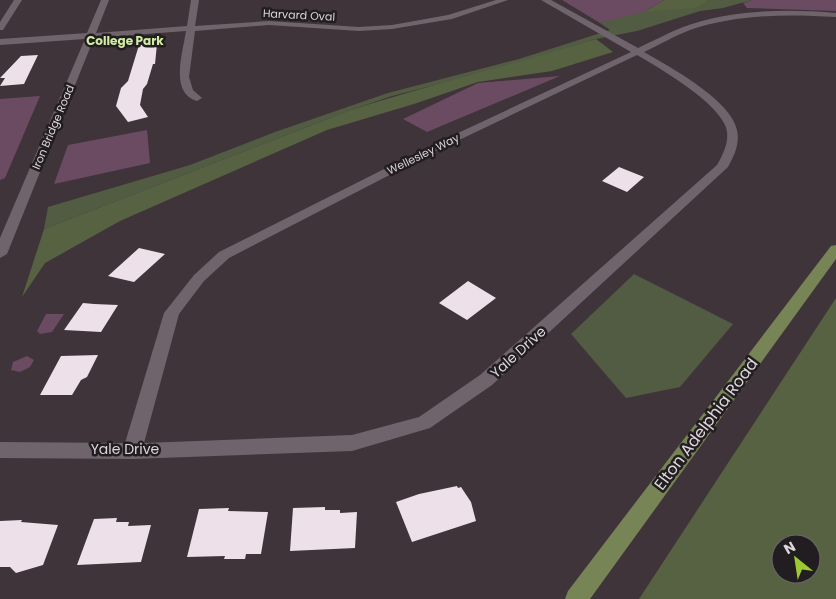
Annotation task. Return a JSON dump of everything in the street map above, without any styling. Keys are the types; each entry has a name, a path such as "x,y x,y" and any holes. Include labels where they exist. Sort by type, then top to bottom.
{"main road":[{"name":"Elton Adelphia Road","path":"576,599 836,249"}],"street":[{"name":"Iron Bridge Road","path":"0,254 105,0"},
{"path":"195,0 189,29 184,77 188,91 196,98"},
{"name":"Harvard Oval","path":"0,42 269,24 359,29 392,27 448,17 504,0"},
{"name":"Yale Drive","path":"0,450 132,450 352,442 424,423 486,380 722,167 730,153 733,138 725,115 712,101 695,88 545,0"},
{"path":"0,5 17,2"},
{"path":"0,28 17,2"},
{"name":"Wellesley Way","path":"132,450 172,313 199,278 224,256 432,149 637,54 686,29 717,18 765,13 836,15"}],"green space":[{"path":"664,0 710,0 695,8 644,12"},
{"path":"710,0 752,0 723,8 700,11 637,31 596,39 525,62 392,96 348,111 44,229 48,207 190,165 275,132 388,93 519,59 610,30 600,23 611,19 646,11 687,7"},
{"path":"596,39 613,52 552,71 478,82 414,104 327,130 120,221 45,263 22,297 44,229 348,111"},
{"path":"634,274 733,324 680,387 626,398 571,334"},
{"path":"836,298 836,599 639,599"}],"shaded area":[{"path":"562,0 664,0 644,12 600,23"},
{"path":"752,0 836,0 836,11 747,8 743,3"},
{"path":"560,76 427,132 403,119 478,83"},
{"path":"40,96 5,178 0,180 0,99"},
{"path":"147,130 150,163 54,184 68,145"},
{"path":"46,314 64,314 52,332 40,334 37,331"},
{"path":"27,356 34,360 30,367 20,372 11,370 13,362"}],"building":[{"path":"157,44 155,64 153,64 147,84 143,89 140,105 148,117 128,122 116,106 121,88 128,81 139,45"},
{"path":"38,55 24,84 0,86 5,78 0,78 21,56"},
{"path":"619,167 644,177 627,192 602,181"},
{"path":"139,248 165,254 134,282 108,276"},
{"path":"468,281 496,298 467,320 439,303"},
{"path":"83,303 118,305 101,332 64,330"},
{"path":"98,355 87,377 81,380 72,395 40,395 61,356"},
{"path":"457,486 458,488 461,487 471,502 476,521 412,542 396,502 419,494"},
{"path":"325,507 325,510 340,510 340,513 357,512 355,548 290,551 293,508"},
{"path":"229,508 228,511 268,512 261,554 246,554 245,559 224,559 225,556 187,557 199,509"},
{"path":"117,518 116,522 129,522 128,526 151,525 141,562 77,565 94,519"},
{"path":"22,520 21,522 58,525 43,565 16,573 10,567 0,567 0,521"}],"district":[{"name":"College Park","path":"125,40"}]}
